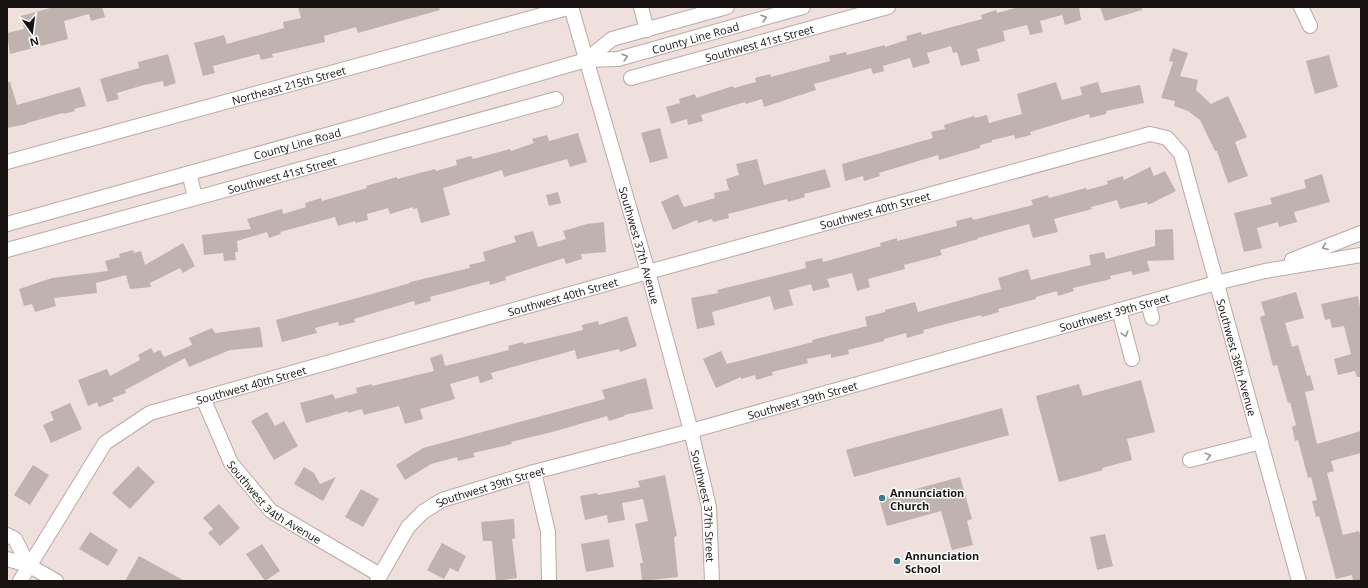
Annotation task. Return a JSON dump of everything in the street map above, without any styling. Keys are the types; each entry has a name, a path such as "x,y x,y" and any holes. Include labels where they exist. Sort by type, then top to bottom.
{"street":[{"name":"Southwest 37th Avenue","path":"571,7 648,272 691,431"},
{"name":"Northeast 215th Street","path":"7,162 571,7"},
{"path":"641,7 647,30"},
{"name":"County Line Road","path":"586,60 612,39 727,7"},
{"name":"County Line Road","path":"7,224 355,127 586,60 618,59 803,7"},
{"name":"Southwest 41st Street","path":"631,78 888,7"},
{"path":"1301,7 1310,26"},
{"name":"Southwest 41st Street","path":"7,250 195,197 556,99"},
{"name":"Southwest 40th Street","path":"20,581 28,565 104,443 150,413 648,272 1150,134 1167,138"},
{"name":"Southwest 38th Avenue","path":"1167,138 1181,154 1299,581"},
{"path":"189,173 195,197"},
{"name":"Southwest 39th Street","path":"1265,271 1361,233"},
{"name":"Southwest 39th Street","path":"378,578 408,527 423,512 442,500 534,472 691,431 1216,283 1265,271 1361,255"},
{"path":"1148,302 1152,318"},
{"path":"1118,310 1132,359"},
{"name":"Southwest 34th Avenue","path":"203,398 231,463 271,511 378,578"},
{"name":"Southwest 37th Street","path":"691,431 709,507 712,581"},
{"path":"1190,460 1261,442"},
{"path":"534,472 548,532 549,581"},
{"path":"7,534 15,539 28,565"},
{"path":"7,559 28,565 56,581"}],"building":[{"path":"54,7 102,7 105,17 91,21 89,14 64,21 68,39 10,54 7,33 24,29 21,16"},
{"path":"298,7 439,7 440,10 358,33 356,27 324,36 325,42 272,54 273,57 261,60 259,54 213,66 215,73 203,76 194,43 224,35 227,44 284,28 283,22 301,18"},
{"path":"1019,7 1079,7 1081,20 1065,25 1062,15 1040,21 1043,32 1030,35 1027,25 1003,31 1005,41 977,49 980,61 961,66 957,52 953,53 951,46 927,53 930,63 913,68 910,58 883,66 884,71 873,74 871,68 814,84 816,90 764,107 762,99 746,104 745,102 701,115 703,121 688,125 687,119 671,124 666,107 680,103 679,99 695,94 696,98 733,86 734,88 756,82 755,78 770,74 771,77 830,61 829,56 846,52 847,55 885,45 885,47 907,40 906,36 921,32 922,35 982,19 981,15 996,10 997,13"},
{"path":"1100,7 1142,7 1142,10 1105,21"},
{"path":"1173,48 1188,53 1180,76 1198,80 1196,90 1211,104 1228,96 1247,137 1235,142 1248,176 1228,183 1217,151 1215,151 1200,120 1188,111 1174,106 1175,101 1161,98 1173,62 1169,61"},
{"path":"168,54 176,83 164,87 163,81 144,85 117,93 119,99 107,102 100,79 139,68 138,62"},
{"path":"1329,55 1338,87 1315,94 1306,61"},
{"path":"7,82 10,82 17,105 80,87 86,106 74,109 75,111 7,128"},
{"path":"1056,82 1062,100 1082,95 1080,87 1098,82 1101,93 1140,85 1144,103 1106,111 1106,114 1090,118 1089,114 1030,132 1031,135 1015,139 1014,135 992,140 992,142 980,145 980,148 939,160 938,155 879,173 880,176 864,181 863,176 845,181 842,164 933,138 931,132 945,129 944,125 974,116 975,118 987,115 989,123 1022,114 1017,94"},
{"path":"660,128 668,158 650,163 641,133"},
{"path":"578,133 587,162 570,167 567,159 504,177 502,170 443,188 450,215 421,223 417,208 413,209 413,207 390,214 388,208 367,214 368,220 355,223 355,221 338,226 335,217 280,232 281,234 269,238 267,232 237,241 238,252 235,252 236,260 224,261 223,253 204,255 202,235 251,229 247,219 282,209 283,214 306,207 305,203 321,198 322,201 367,188 366,186 397,177 397,179 435,169 436,171 457,165 456,160 471,156 473,159 510,149 511,151 534,143 532,139 547,135 549,141"},
{"path":"757,159 764,185 825,169 831,187 804,194 805,197 788,202 787,199 728,214 729,218 713,222 712,219 698,223 697,220 673,230 661,202 678,194 684,207 715,198 714,193 729,190 726,179 739,175 736,164"},
{"path":"1150,167 1154,176 1165,171 1176,191 1148,205 1147,202 1120,209 1117,200 1091,207 1092,209 1054,219 1058,232 1033,238 1029,224 978,238 940,250 942,255 904,265 905,269 868,279 870,287 857,291 852,273 827,279 830,287 813,291 811,284 789,290 793,305 774,310 770,296 712,312 715,325 697,329 691,298 718,293 717,290 806,268 805,262 822,258 823,262 881,246 880,243 897,238 897,241 957,226 956,221 972,217 973,220 1033,205 1031,200 1048,195 1049,198 1086,188 1087,190 1108,184 1107,181 1123,176 1124,180"},
{"path":"1322,174 1330,202 1294,212 1297,222 1279,227 1278,222 1257,228 1262,248 1244,252 1234,213 1272,204 1270,198 1306,188 1304,180"},
{"path":"558,192 561,203 549,206 546,195"},
{"path":"604,222 606,252 581,254 582,259 566,264 564,258 505,277 506,280 490,285 489,281 430,297 431,301 415,305 414,301 354,319 355,322 339,326 338,322 315,328 317,333 282,342 276,320 410,282 470,268 469,265 485,261 483,252 516,242 514,236 533,231 538,247 566,239 563,231 587,224"},
{"path":"1173,229 1174,260 1147,261 1150,271 1133,275 1131,271 1110,276 1111,279 1073,288 1074,291 1058,296 1057,291 1036,297 1036,299 998,309 999,312 982,317 981,315 923,330 924,333 907,338 906,333 884,339 884,341 848,350 849,354 831,358 831,354 807,359 808,363 772,372 773,375 756,380 755,375 741,379 741,377 716,388 703,359 721,351 727,364 813,342 812,340 867,326 865,317 885,312 885,310 915,302 918,312 1001,289 998,278 1028,269 1031,280 1091,265 1089,255 1104,252 1106,259 1155,246 1155,230"},
{"path":"183,243 195,266 183,273 180,268 150,283 151,287 130,289 126,275 96,283 97,293 54,298 56,306 35,312 32,304 24,306 19,289 52,278 108,271 105,261 120,257 119,254 133,250 134,253 141,251 145,265"},
{"path":"1296,292 1304,318 1285,323 1292,347 1298,345 1307,376 1310,375 1314,390 1305,392 1317,444 1361,431 1361,453 1331,461 1334,471 1327,473 1343,535 1359,531 1361,537 1361,581 1353,581 1352,575 1336,579 1319,516 1316,517 1312,501 1317,500 1311,477 1308,478 1298,440 1295,441 1292,427 1296,425 1290,402 1288,403 1277,365 1273,366 1260,317 1265,315 1261,302"},
{"path":"1358,296 1361,312 1361,377 1357,377 1355,371 1338,375 1334,359 1351,354 1344,326 1332,328 1330,319 1325,320 1321,304"},
{"path":"627,316 637,346 620,352 619,349 577,359 575,350 491,373 493,379 480,383 478,376 450,384 455,399 420,409 423,419 405,424 399,406 364,415 362,409 348,413 348,411 306,423 300,403 333,394 335,399 357,393 356,388 372,384 372,386 434,371 430,358 442,354 445,366 509,350 508,346 523,342 524,344 583,330 582,325 598,321 599,325"},
{"path":"260,327 263,347 230,350 189,367 185,358 125,390 126,393 112,398 114,401 99,407 97,402 88,406 78,380 107,369 110,376 140,360 138,355 151,348 154,353 160,350 164,357 192,345 189,338 212,328 215,333"},
{"path":"646,378 653,409 624,415 625,416 609,421 607,416 511,442 512,444 473,453 475,457 458,461 457,457 431,464 405,480 396,465 423,448 605,399 602,390"},
{"path":"1141,380 1155,432 1127,439 1132,460 1102,468 1103,470 1059,482 1036,396 1079,384 1083,396"},
{"path":"70,403 82,429 51,443 43,425 54,420 50,412"},
{"path":"1002,408 1009,435 854,477 846,450"},
{"path":"267,412 275,426 284,421 298,446 274,460 251,421"},
{"path":"33,465 49,475 30,505 14,495"},
{"path":"138,466 155,482 130,509 112,493"},
{"path":"304,467 314,473 320,484 336,477 323,501 294,484"},
{"path":"665,475 677,536 674,537 678,577 642,581 640,563 643,563 635,524 648,521 643,499 622,503 625,520 608,523 607,515 585,520 580,496 597,493 598,495 640,487 638,481"},
{"path":"960,477 972,519 967,521 973,545 952,550 941,511 887,526 879,499"},
{"path":"361,489 379,499 363,527 345,517"},
{"path":"219,504 240,528 220,546 208,533 213,529 203,518"},
{"path":"514,519 515,538 512,539 517,578 496,581 492,541 483,541 481,522"},
{"path":"90,532 118,550 108,566 79,549"},
{"path":"1105,534 1113,566 1097,570 1090,537"},
{"path":"609,539 614,567 586,572 581,544"},
{"path":"442,543 466,556 458,572 450,568 444,579 427,570"},
{"path":"262,544 280,571 265,581 246,554"},
{"path":"139,556 185,581 125,581"}],"place":[{"name":"Annunciation Church","path":"882,498"},
{"name":"Annunciation School","path":"897,561"}]}
